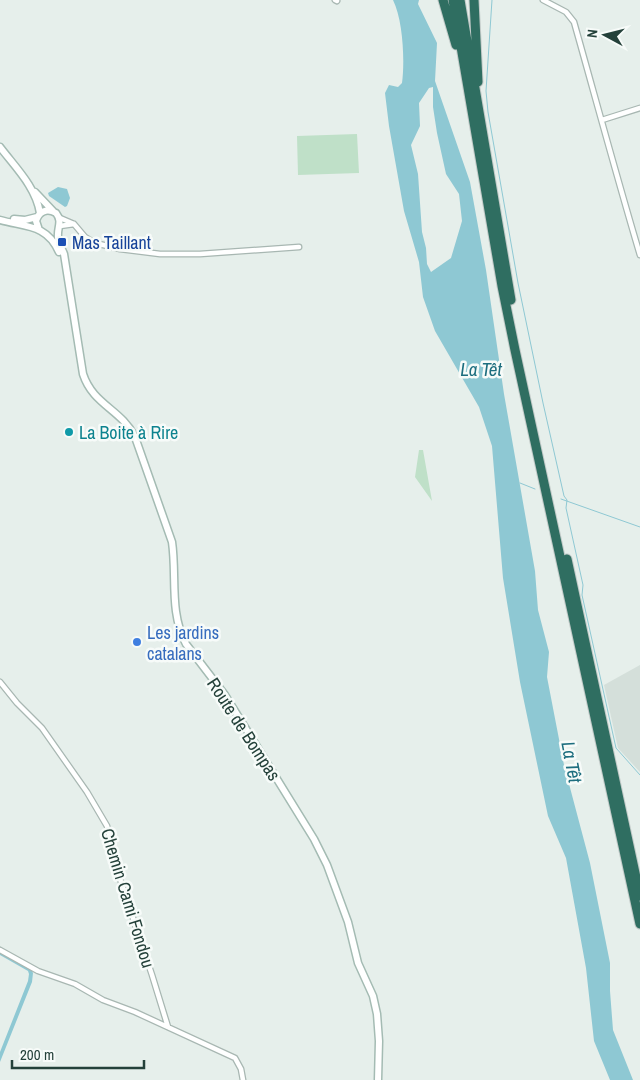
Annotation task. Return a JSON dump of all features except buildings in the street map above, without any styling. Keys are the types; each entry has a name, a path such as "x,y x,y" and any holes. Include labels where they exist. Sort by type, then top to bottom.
{"highway":[{"path":"443,0 467,78"},
{"path":"453,0 515,350 640,924"},
{"path":"460,0 504,261 521,348 640,896"},
{"path":"474,0 479,78 477,95"}],"main road":[{"path":"0,147 31,188 53,211 59,224 58,240 64,254 68,275"},
{"path":"31,188 39,203 39,215 36,224 39,230"},
{"path":"0,216 18,220 39,215 46,210 53,211"},
{"path":"0,220 30,226 46,234 57,248 68,275"},
{"path":"46,234 53,234 59,224"},
{"name":"Route de Bompas","path":"68,275 82,374 94,396 130,427 172,542 174,556 174,602 182,636 225,695 314,839 327,864 348,922 358,963 373,996 377,1014 379,1041 378,1080"}],"street":[{"path":"543,0 566,12 574,22 602,120 610,156 640,255"},
{"path":"602,120 640,108"},
{"path":"59,224 74,224 84,237 95,243 120,249 160,254 200,254 299,248"},
{"name":"Chemin Cami Fondou","path":"0,682 17,703 42,728 87,792 107,826 118,873 168,1027"},
{"path":"0,950 38,971 75,984 103,1000 235,1058 241,1069 243,1080"}],"shaded area":[{"path":"640,665 640,772 618,748 604,685"}],"green space":[{"path":"357,134 359,173 298,175 297,136"},
{"path":"419,450 423,450 432,501 415,477"}],"water":[{"name":"La Têt","path":"393,0 419,0 418,4 437,43 435,81 470,182 535,571 538,610 549,652 547,677 564,765 590,863 610,963 613,1030 633,1080 610,1080 594,1041 586,968 566,858 548,816 520,682 503,578 492,446 479,407 435,331 423,297 419,262 404,211 385,93 389,85 398,87 402,83 402,41","holes":["433,87 433,107 446,174 459,194 462,221 451,258 431,272 427,264 422,232 418,174 411,145 420,126 419,103 429,88"]},
{"path":"58,187 67,189 70,198 65,207 49,196 48,193"},
{"path":"0,951 31,969 33,973 32,982 0,1062 0,1052 28,981 29,974 28,971 0,955"}],"waterway":[{"path":"492,0 486,91 518,283 543,403 564,496 567,500 566,508 583,585 582,595 616,748 640,775"},
{"path":"520,483 535,489"},
{"path":"561,499 640,527"}],"place":[{"name":"Mas Taillant","path":"62,242"},
{"name":"La Boite à Rire","path":"69,432"},
{"name":"Les jardins catalans","path":"137,642"}]}
